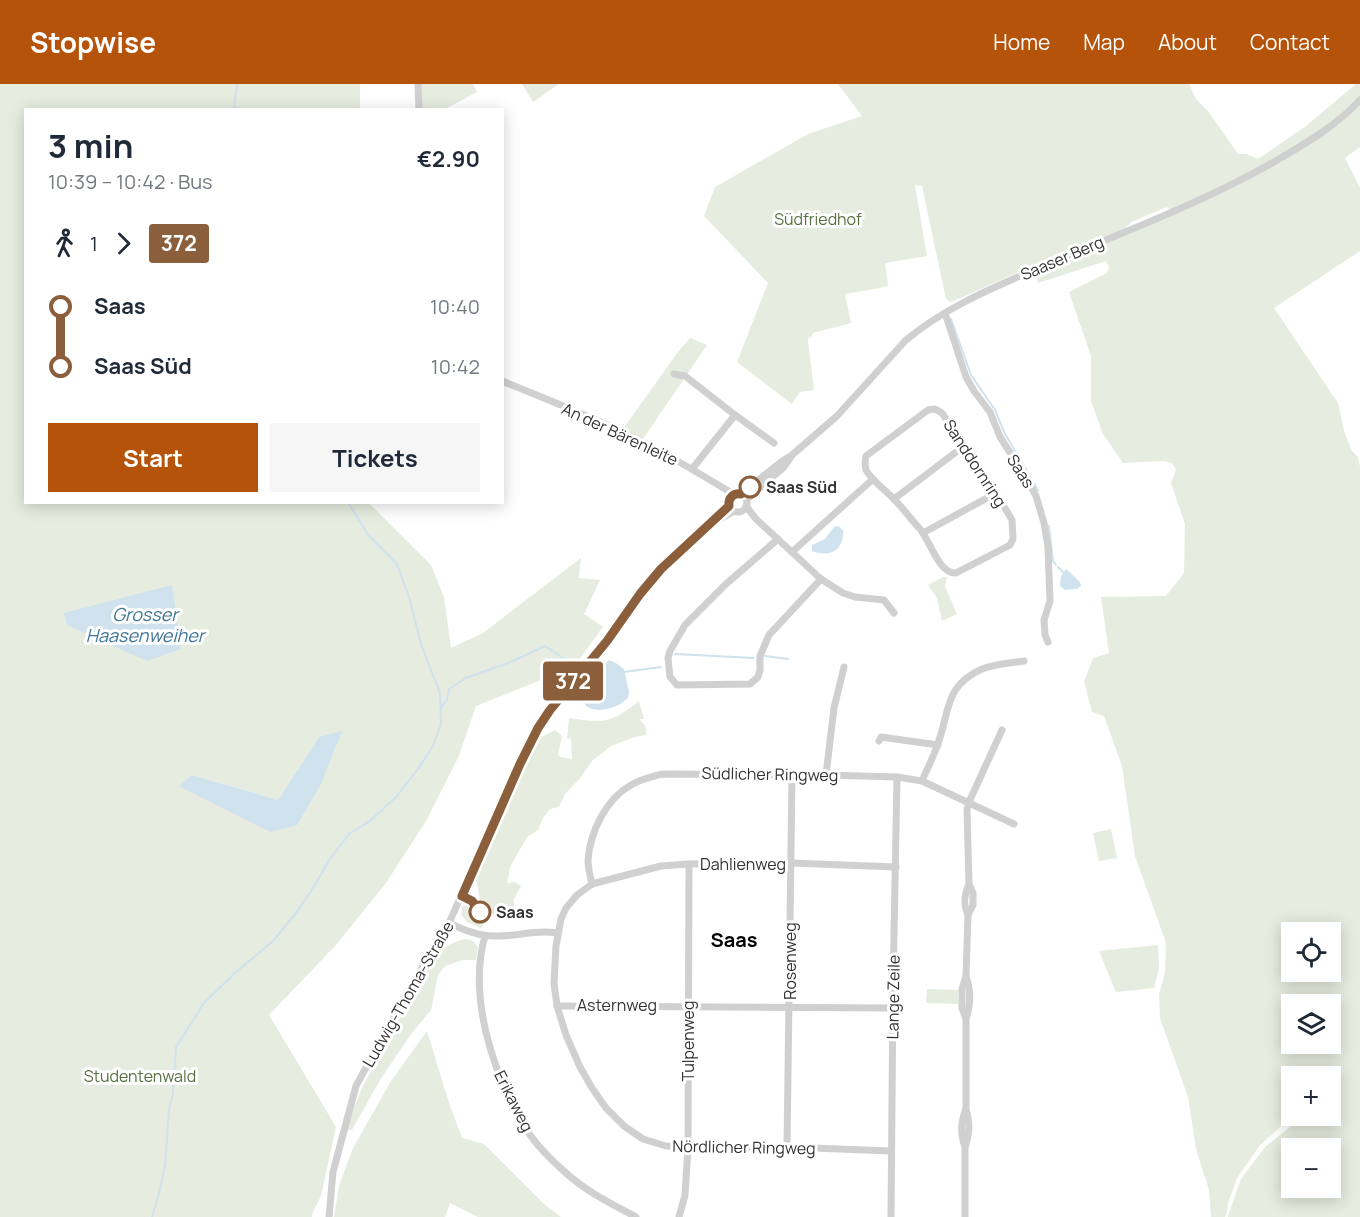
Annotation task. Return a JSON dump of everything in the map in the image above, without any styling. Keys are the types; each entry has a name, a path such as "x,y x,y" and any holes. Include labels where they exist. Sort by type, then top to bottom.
{"street":[{"path":"418,84 419,108"},
{"name":"Saaser Berg","path":"740,505 781,462 837,416 904,341 914,333 945,313 1017,277 1186,205 1252,174 1317,137 1360,100"},
{"name":"Saas","path":"945,313 966,377 990,412 1000,437 1036,496 1044,522 1048,547 1050,601 1044,620 1048,642"},
{"path":"674,374 685,376 774,443"},
{"name":"An der Bärenleite","path":"504,382 646,444 733,495"},
{"name":"Sanddornring","path":"935,409 942,413 963,446 1012,520 1013,539 1010,545 952,574 944,570 923,533 873,478 865,462 866,456 928,410 935,409"},
{"path":"692,469 735,415"},
{"path":"894,499 963,446"},
{"path":"792,552 873,478"},
{"path":"923,533 996,493"},
{"path":"740,505 730,499 733,495 749,516 756,519 821,579 855,597 884,600 894,613"},
{"name":"Ludwig-Thoma-Straße","path":"329,1217 333,1172 356,1086 407,992 449,923 538,728 661,569 717,517 740,505"},
{"path":"778,539 726,584 685,625 668,658 670,677 677,685 750,684 758,677 760,656 769,635 821,579"},
{"path":"922,781 938,745 946,700 966,679 981,670 1024,661"},
{"path":"826,775 834,708 844,667"},
{"path":"965,1217 965,1147 961,1128 966,1108 966,1018 970,1007 970,990 966,976 968,915 973,904 973,893 969,885 967,810 1002,730"},
{"path":"879,741 881,737 938,745"},
{"name":"Südlicher Ringweg","path":"592,884 588,862 591,844 606,809 615,796 629,786 662,774 897,777 922,781 1014,824"},
{"name":"Rosenweg","path":"787,1147 792,775"},
{"name":"Lange Zeile","path":"891,1217 897,777"},
{"name":"Dahlienweg","path":"592,884 661,866 690,864 896,867"},
{"name":"Tulpenweg","path":"679,1217 685,1195 688,1147 690,864"},
{"name":"Nördlicher Ringweg","path":"592,884 577,895 566,908 561,919 557,933 554,983 557,1006 566,1035 580,1067 606,1108 624,1126 643,1138 666,1146 891,1151"},
{"path":"449,923 468,932 485,936 557,933"},
{"name":"Erikaweg","path":"485,936 482,946 480,986 488,1043 499,1076 522,1123 539,1146 567,1174 599,1197 636,1217"},
{"name":"Asternweg","path":"557,1006 893,1008"}],"green space":[{"name":"Studentenwald","path":"0,84 360,84 360,108 24,108 24,504 370,504 431,565 444,597 451,648 483,633 581,558 579,578 600,580 584,614 603,627 569,673 564,671 476,706 458,758 426,821 386,883 335,946 269,1015 336,1127 321,1196 312,1217 0,1217","holes":["319,737 270,832 192,775 278,800"]},
{"path":"420,84 473,84 477,92 447,108 421,108"},
{"path":"522,84 559,84 533,102"},
{"name":"Südfriedhof","path":"838,84 1189,84 1196,99 1208,111 1238,154 1246,154 1258,159 1306,126 1356,84 1360,84 1360,147 1345,158 1360,188 1360,251 1274,308 1338,403 1344,431 1352,451 1358,457 1360,467 1360,1217 1228,1217 1241,1179 1265,1147 1291,1126 1341,1126 1341,1066 1281,1066 1282,1126 1260,1145 1237,1178 1225,1217 1211,1217 1209,1190 1196,1149 1188,1097 1160,1018 1159,995 1165,972 1166,943 1135,856 1122,766 1104,716 1092,712 1084,682 1093,658 1109,653 1101,597 1166,596 1184,573 1185,524 1171,483 1176,470 1172,463 1164,461 1123,463 1103,434 1091,401 1091,356 1069,292 1107,273 1109,267 1106,261 1038,283 1035,276 1092,251 1080,244 950,302 946,299 922,186 915,185 927,256 885,263 888,286 845,294 851,323 813,333 811,338 809,336 814,390 800,392 792,404 737,362 768,283 704,216 715,187 808,134 862,116","holes":["1167,207 1173,213 1121,234 1131,222"]},
{"path":"690,338 707,345 643,439 623,429 678,352"},
{"path":"947,577 945,586 957,614 942,621 937,598 928,585"},
{"path":"639,701 644,719 639,719 645,726 646,735 611,746 592,761 565,794 559,807 550,809 538,830 527,837 510,867 507,883 515,882 521,886 514,899 514,910 509,918 490,914 480,901 476,878 478,869 540,738 555,730 562,736 558,754 560,757 572,759 571,738 567,739 569,718 591,721 606,720 621,714"},
{"path":"1111,829 1117,858 1099,861 1093,833"},
{"path":"469,905 483,925 481,928 467,922 461,915 462,907"},
{"path":"466,939 472,940 478,947 476,960 463,960 445,966 438,975 431,1010 411,1034 380,1080 352,1130 348,1130 346,1127 362,1088 427,968 448,946"},
{"path":"1158,945 1159,969 1154,988 1116,992 1099,951"},
{"path":"927,989 958,990 958,1004 926,1003"},
{"path":"427,1031 462,1138 484,1144 544,1204 561,1217 478,1217 450,1203 445,1217 334,1217 339,1186 352,1150 391,1081"}],"water":[{"path":"838,526 843,530 843,537 835,551 819,553 812,551 812,545 825,539 834,527"},
{"path":"1066,569 1080,582 1081,586 1077,589 1065,590 1060,586 1061,576"},
{"name":"Grosser Haasenweiher","path":"172,585 181,649 147,661 67,625 64,613"},
{"path":"609,660 624,669 629,692 628,698 619,705 604,710 587,707 583,697 585,690 592,678"},
{"path":"342,731 321,784 297,825 270,832 179,786 192,775 278,800 319,737"}],"waterway":[{"path":"236,108 234,107 237,84"},
{"path":"951,319 971,375 995,410 1005,434 1038,490"},
{"path":"152,1217 165,1165 176,1047 204,1003 272,942 297,912 329,860 349,834 370,821 396,797 433,746 441,724 440,693 421,644 410,600 397,564 368,535 349,504"},
{"path":"1049,526 1053,561 1056,565"},
{"path":"1058,567 1063,572"},
{"path":"441,708 447,699 449,689 466,678 513,661 545,646 580,669"},
{"path":"675,654 754,658"},
{"path":"765,656 788,659"},
{"path":"624,672 661,667"},
{"path":"585,672 593,678"}],"bus line":[{"name":"372","path":"480,912 472,901 462,896 538,728 661,569 729,506 731,497 741,494 750,487"}],"place":[{"name":"Saas Süd","path":"750,487"},
{"name":"Saas","path":"480,912"}],"district":[{"name":"Saas","path":"734,940"}]}
